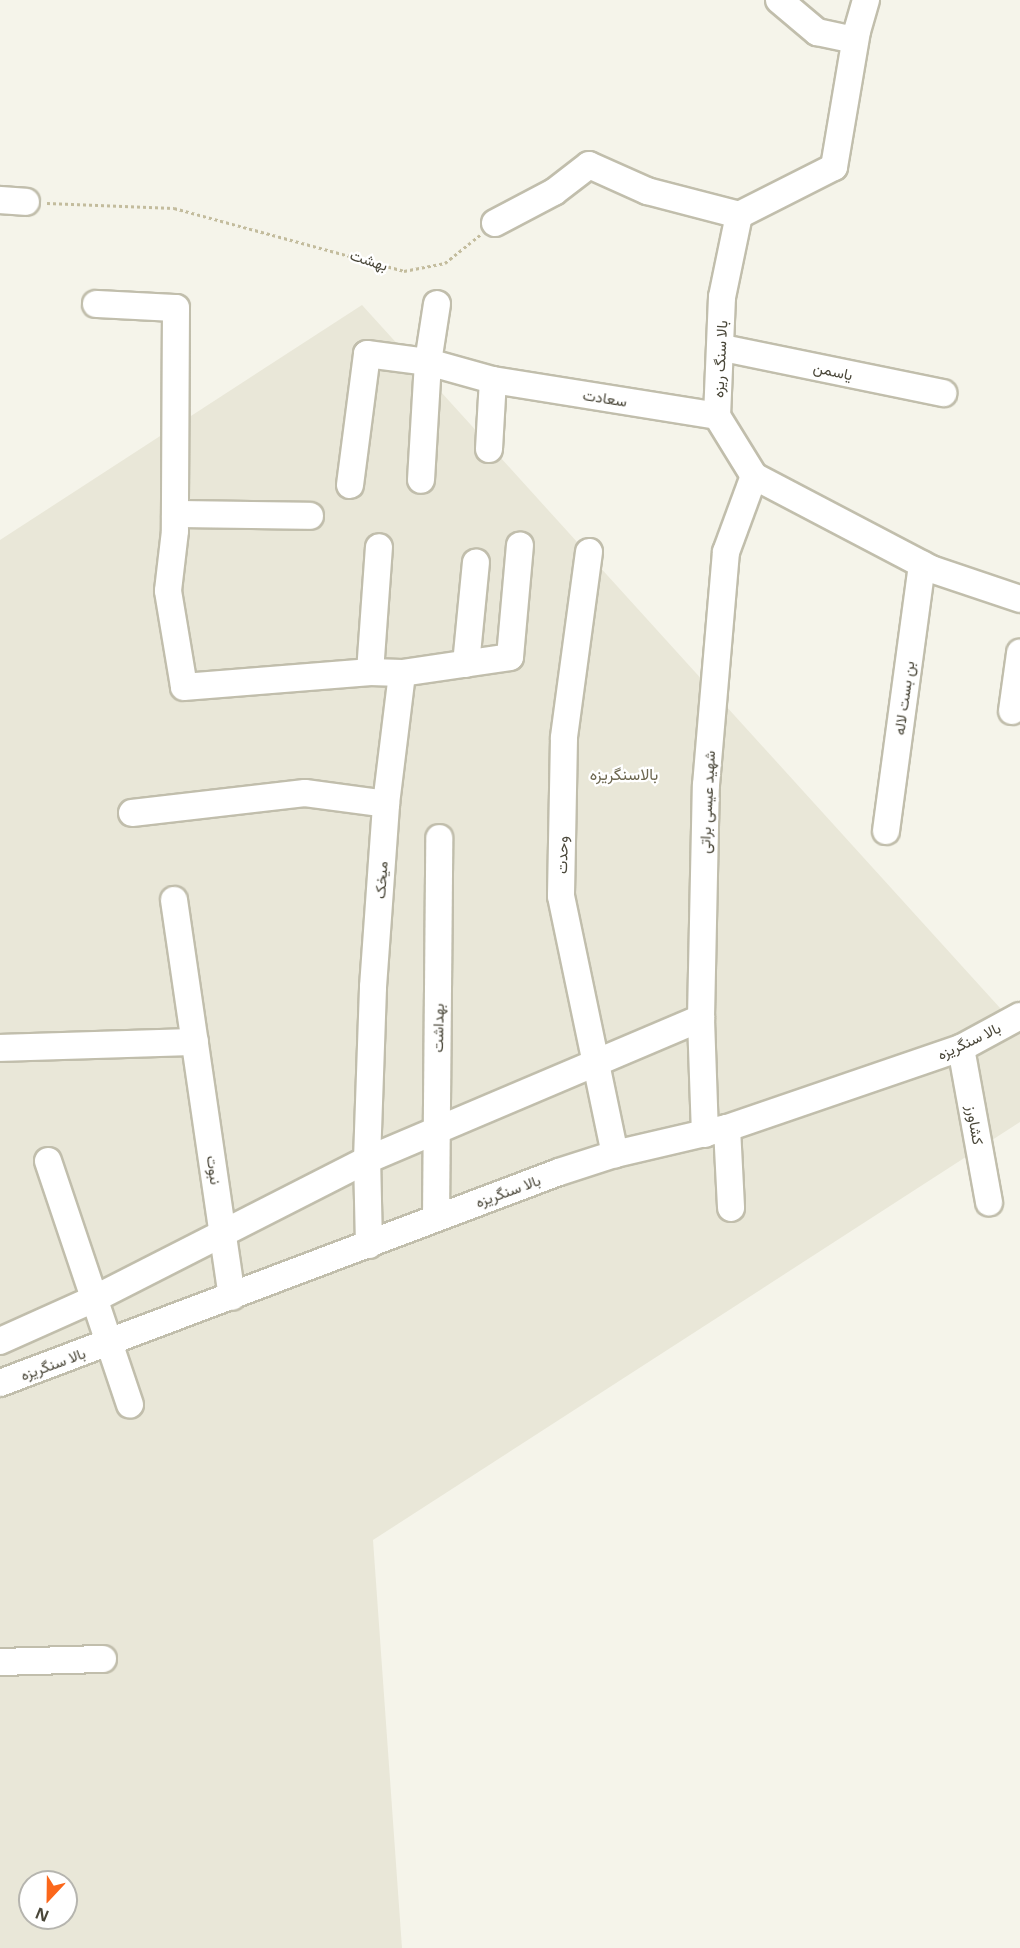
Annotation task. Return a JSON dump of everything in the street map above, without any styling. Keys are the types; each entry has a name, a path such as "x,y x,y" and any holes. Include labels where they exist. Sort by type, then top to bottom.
{"street":[{"path":"779,0 817,32 855,40"},
{"path":"495,222 554,192 589,165 647,191 739,215 834,167 855,40 866,0"},
{"path":"0,200 26,202"},
{"name":"بالا سنگ ریزه","path":"739,215 722,297 723,348 717,417 754,476"},
{"path":"96,304 176,308 175,514 168,591 184,687 370,672 402,673 510,657 519,545"},
{"path":"421,480 428,363 437,304"},
{"name":"یاسمن","path":"723,348 943,393"},
{"name":"سعادت","path":"350,485 367,354 428,363 493,380 717,417"},
{"path":"489,449 493,380"},
{"path":"754,476 922,564 1020,599"},
{"name":"شهید عیسی براتی","path":"731,1208 716,1131 701,1018 706,785 726,552 754,476"},
{"path":"175,514 310,516"},
{"path":"370,672 380,547"},
{"name":"وحدت","path":"589,552 564,738 561,896 598,1062 615,1154"},
{"path":"466,664 476,562"},
{"name":"بن بست لاله","path":"886,831 922,564"},
{"path":"1012,711 1020,653"},
{"name":"میخک","path":"369,1245 367,1160 373,987 386,804 402,673"},
{"path":"132,813 305,793 386,804"},
{"name":"بهداشت","path":"436,1218 439,838"},
{"name":"نبوت","path":"174,900 232,1297"},
{"name":"بالا سنگریزه","path":"0,1383 109,1344 436,1218 615,1154 716,1131 961,1048 1020,1016"},
{"path":"0,1341 93,1299 367,1160 701,1018"},
{"path":"0,1048 195,1042"},
{"name":"کشاورز","path":"961,1048 989,1202"},
{"path":"48,1161 130,1405"},
{"path":"0,1662 103,1659"}],"path":[{"name":"بهشت","path":"26,202 174,208 404,271 445,263 495,222"}],"shaded area":[{"path":"362,305 1020,1030 1020,1122 373,1540 402,1948 0,1948 0,540"}],"district":[{"name":"بالاسنگریزه","path":"624,774"}]}
